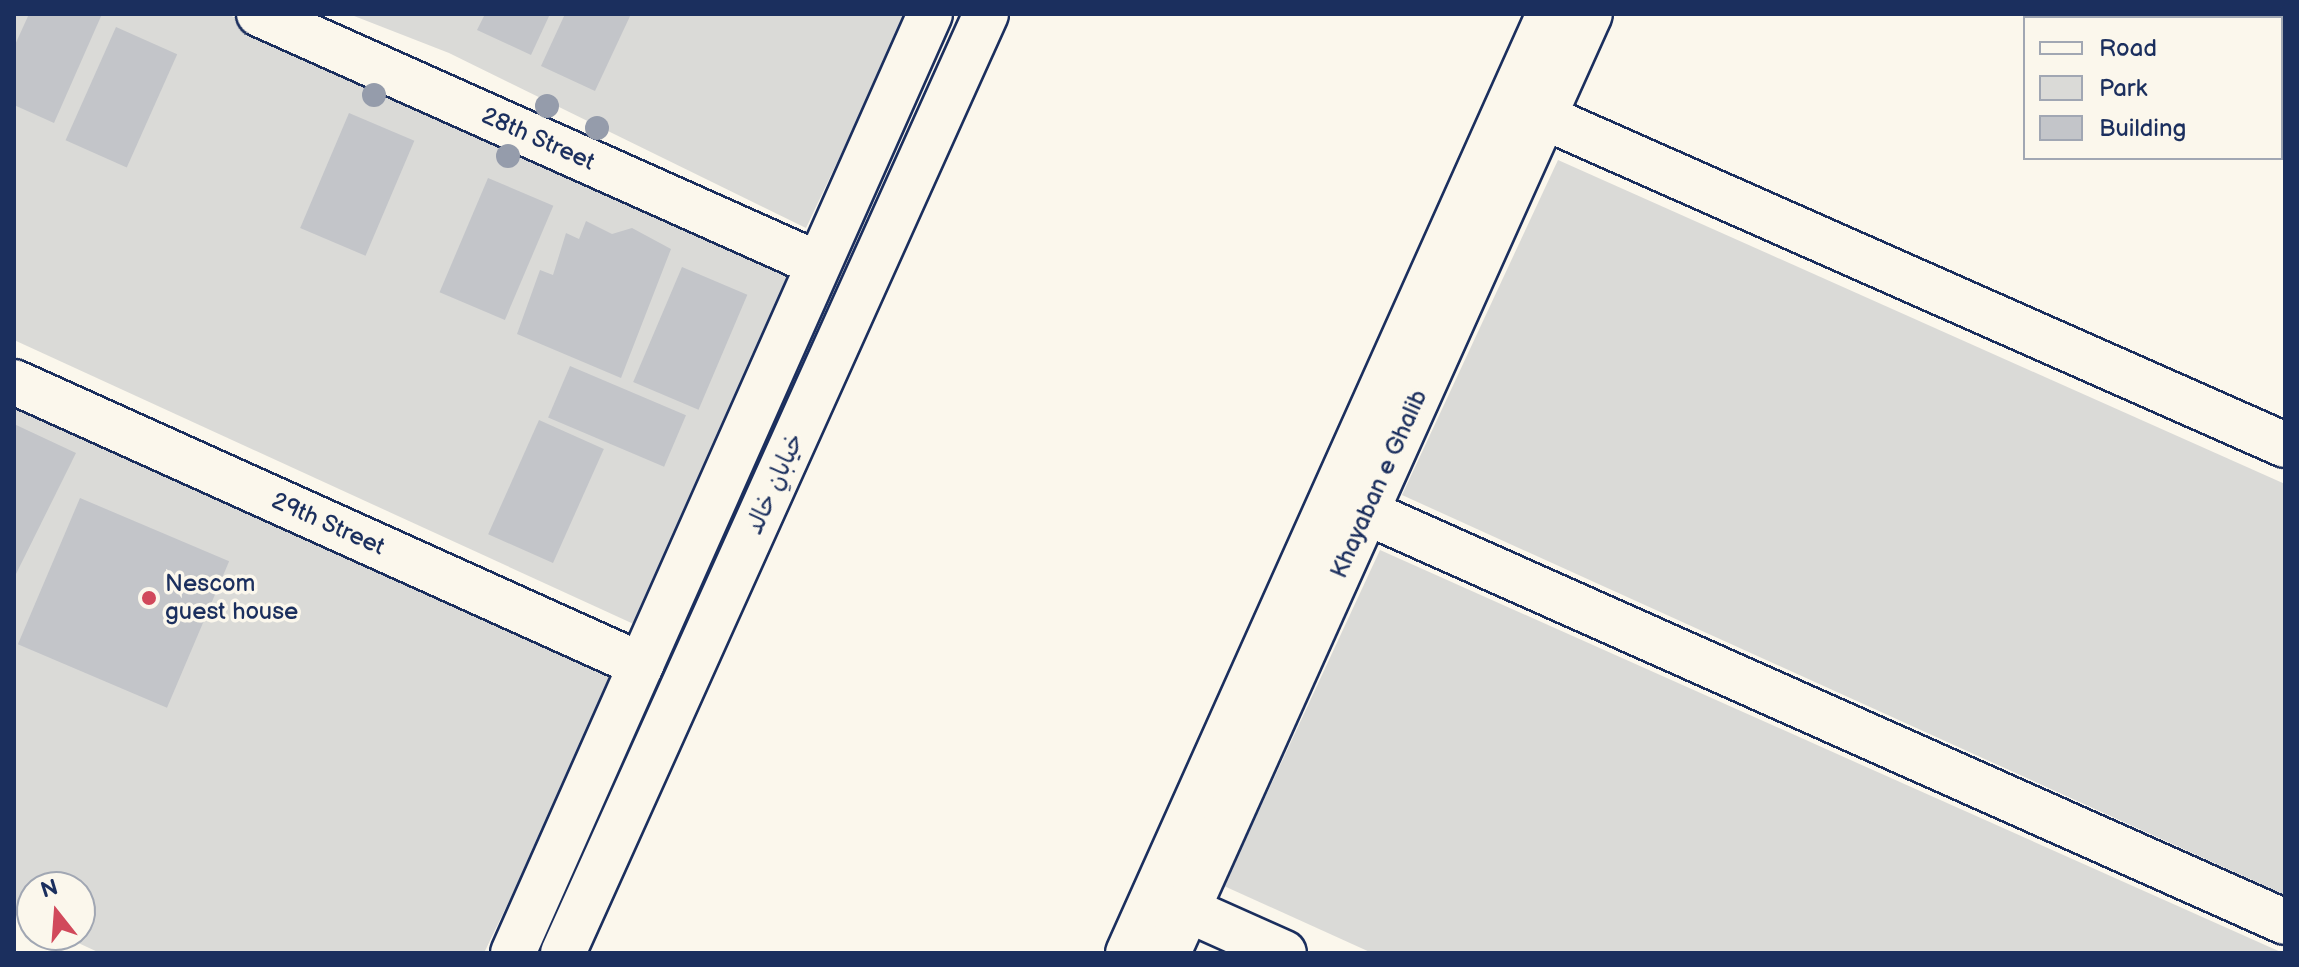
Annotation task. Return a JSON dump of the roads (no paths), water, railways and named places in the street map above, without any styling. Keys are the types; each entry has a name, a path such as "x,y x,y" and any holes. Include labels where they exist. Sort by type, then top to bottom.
{"street":[{"name":"28th Street","path":"259,14 818,264"},
{"name":"خیابانِ خالد","path":"513,953 930,14"},
{"name":"خیابانِ خالد","path":"563,953 986,14"},
{"name":"Khayaban e Ghalib","path":"1128,953 1549,14"},
{"name":"Khayaban e Ghalib","path":"1168,953 1590,14"},
{"path":"1544,117 2285,445"},
{"name":"29th Street","path":"14,382 641,665"},
{"path":"1366,512 2285,922"},
{"path":"1188,910 1284,953"}],"place":[{"name":"Nescom guest house","path":"149,598"}]}
